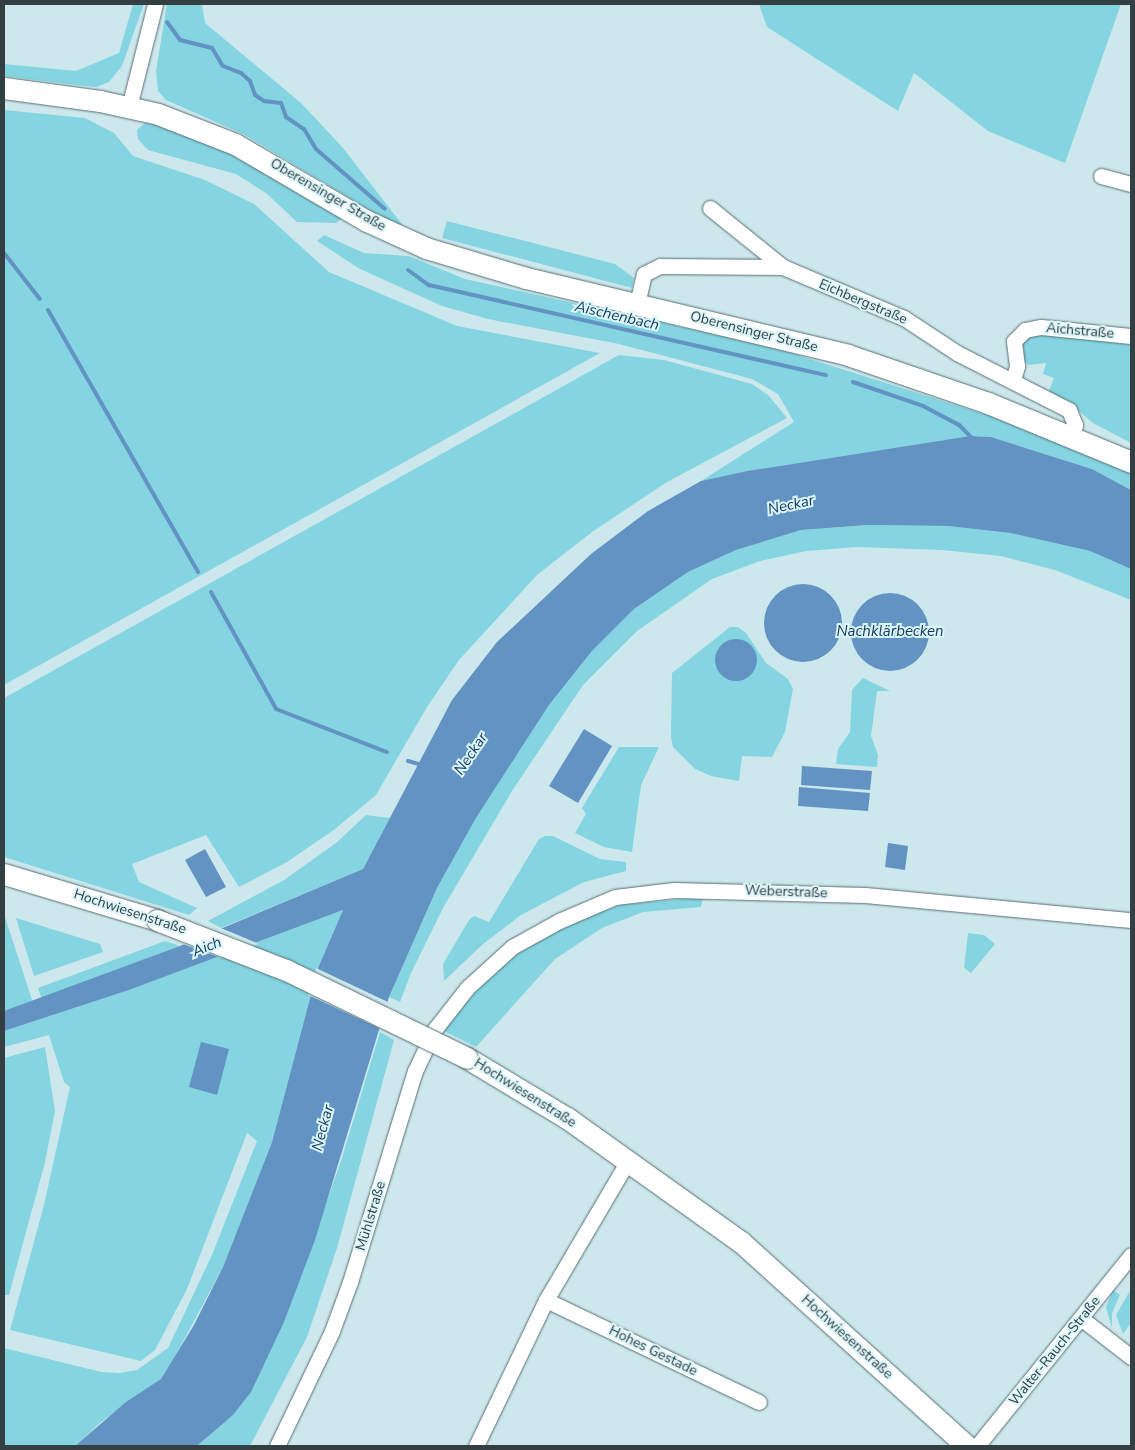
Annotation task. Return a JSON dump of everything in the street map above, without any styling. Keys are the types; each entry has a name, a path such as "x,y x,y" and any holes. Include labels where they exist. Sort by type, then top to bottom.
{"street":[{"path":"129,107 155,4"},
{"name":"Oberensinger Straße","path":"6,89 129,107 200,128 235,144 367,221 426,248 468,263 848,355 1072,435 1131,462"},
{"path":"1101,176 1131,184"},
{"path":"710,208 783,268"},
{"name":"Eichbergstraße","path":"637,304 644,274 660,266 783,268 904,318 957,353 1069,410 1074,425 1072,435"},
{"name":"Aichstraße","path":"1013,380 1017,366 1014,341 1025,330 1041,327 1131,336"},
{"name":"Hochwiesenstraße","path":"4,874 157,920 303,977 467,1058 567,1118 741,1242 967,1446"},
{"name":"Weberstraße","path":"467,988 512,947 559,921 615,896 674,890 882,896 1131,920"},
{"name":"Mühlstraße","path":"277,1446 332,1331 350,1282 415,1071 435,1028 467,988"},
{"path":"476,1446 546,1300 628,1160"},
{"name":"Walter-Rauch-Straße","path":"977,1446 1082,1319 1131,1255"},
{"name":"Hohes Gestade","path":"546,1300 759,1402"},
{"path":"1082,1319 1131,1357"}],"shaded area":[{"path":"133,4 144,4 122,66 109,82 96,87 4,76 4,64 76,71 119,53"},
{"path":"167,4 202,4 205,23 301,103 343,148 404,227 378,215 243,134 166,100 158,91 156,71"},
{"path":"759,4 1121,4 1065,163 988,131 914,73 898,111 767,27"},
{"path":"4,110 85,118 114,133 133,156 205,180 254,204 329,272 457,326 600,353 4,685"},
{"path":"147,121 223,147 345,216 336,223 297,222 266,193 236,174 148,150 138,139 137,130"},
{"path":"447,221 615,264 634,278 632,288 442,238"},
{"path":"324,235 364,253 409,256 465,279 775,348 1006,421 1078,449 1131,473 1131,490 1092,469 991,437 970,436 747,471 701,481 794,422 778,394 752,379 619,344 488,319 442,306 360,269 317,241"},
{"path":"1046,334 1131,345 1131,443 1093,423 1068,402 1033,382 1049,391 1054,378 1043,374 1046,363 1029,365 1022,360 1020,343 1026,338"},
{"path":"619,355 664,360 752,384 768,395 787,418 667,482 592,532 537,575 459,660 427,707 376,795 335,829 287,862 239,887 206,835 132,864 139,882 197,908 189,915 4,857 4,698"},
{"path":"868,525 948,526 1010,533 1090,551 1131,569 1131,600 1055,570 1001,556 942,550 857,547 806,551 760,561 712,579 637,631 583,685 512,791 443,908 411,973 400,1002 389,997 437,888 476,818 549,705 592,651 634,609 688,572 736,550 801,530"},
{"path":"730,627 738,627 746,633 766,663 788,679 793,689 785,732 772,757 742,756 739,781 711,776 695,769 673,747 671,737 672,673"},
{"path":"863,678 890,691 877,691 871,736 878,755 877,767 836,764 838,749 850,732 852,690"},
{"path":"619,747 659,747 641,785 632,852 604,847 575,833 586,814 582,808"},
{"path":"366,815 390,818 363,869 221,928 208,921 284,880 336,843"},
{"path":"545,836 553,836 600,859 626,862 626,871 584,882 521,915 483,944 444,981 443,964 469,920 474,916 489,922 539,839"},
{"path":"703,897 701,907 643,912 602,928 555,959 476,1047 444,1031 473,991 508,957 560,926 621,905"},
{"path":"343,910 318,968 272,1142 223,1267 172,1362 161,1379 101,1422 75,1446 4,1446 4,1348 101,1372 120,1373 137,1370 168,1348 212,1255 257,1141 247,1133 187,1289 155,1350 141,1361 10,1330 44,1205 70,1087 64,1082 49,1035 4,1047 4,1031 129,990"},
{"path":"4,914 33,1003 4,1011"},
{"path":"16,918 100,944 103,952 34,976"},
{"path":"968,933 984,935 995,944 971,973 964,968"},
{"path":"165,941 180,946 42,1000 38,988"},
{"path":"380,1032 394,1040 337,1248 307,1337 250,1446 197,1446 233,1415 284,1322 341,1161"},
{"path":"45,1047 55,1111 45,1162 9,1295 4,1295 4,1058"},
{"path":"1131,1289 1131,1323 1123,1334 1116,1315"},
{"path":"1113,1290 1120,1295 1112,1313 1112,1328 1106,1307"}],"water":[{"path":"970,436 991,437 1092,469 1131,490 1131,569 1090,551 1010,533 948,526 868,525 801,530 736,550 688,572 634,609 592,651 549,705 476,818 437,888 389,997 315,1240 284,1322 251,1392 233,1415 197,1446 75,1446 126,1402 161,1379 194,1325 223,1267 272,1142 318,968 343,910 129,990 4,1031 4,1011 180,946 363,869 452,700 497,642 591,554 648,511 701,481 747,471"},
{"name":"Nachklärbecken","path":"795,584 811,584 825,590 836,601 842,615 842,631 836,645 825,656 811,662 795,662 781,656 770,645 764,631 764,615 770,601 781,590"},
{"name":"Nachklärbecken","path":"882,593 898,593 912,599 923,610 929,624 929,640 923,654 912,665 898,671 882,671 868,665 857,654 851,640 851,624 857,610 868,599"},
{"path":"732,639 740,639 751,645 757,660 751,675 740,681 732,681 721,675 715,664 715,656 721,645"},
{"path":"584,729 612,746 578,803 549,786"},
{"path":"802,766 872,771 870,790 801,785"},
{"path":"799,787 870,793 868,811 798,806"},
{"path":"888,843 908,846 905,870 885,867"},
{"path":"205,849 226,887 206,897 185,860"},
{"path":"201,1042 229,1049 217,1095 189,1087"}],"pier":[{"path":"218,927 259,944 221,958 180,943"},
{"path":"316,968 390,1003 383,1030 308,995"}],"waterway":[{"name":"Aischenbach","path":"167,22 180,40 212,48 223,66 241,73 250,81 255,95 264,101 281,103 286,117 304,129 316,149 385,209"},
{"path":"4,253 40,299"},
{"name":"Aischenbach","path":"408,270 429,285 826,375"},
{"path":"48,310 198,572"},
{"name":"Aischenbach","path":"853,382 923,406 959,425 973,439"},
{"path":"211,592 276,709 387,752"},
{"path":"408,761 422,765"}],"water label":[{"name":"Neckar","path":"791,505"},
{"name":"Neckar","path":"471,754"},
{"name":"Aich","path":"207,947"},
{"name":"Neckar","path":"323,1128"}]}
